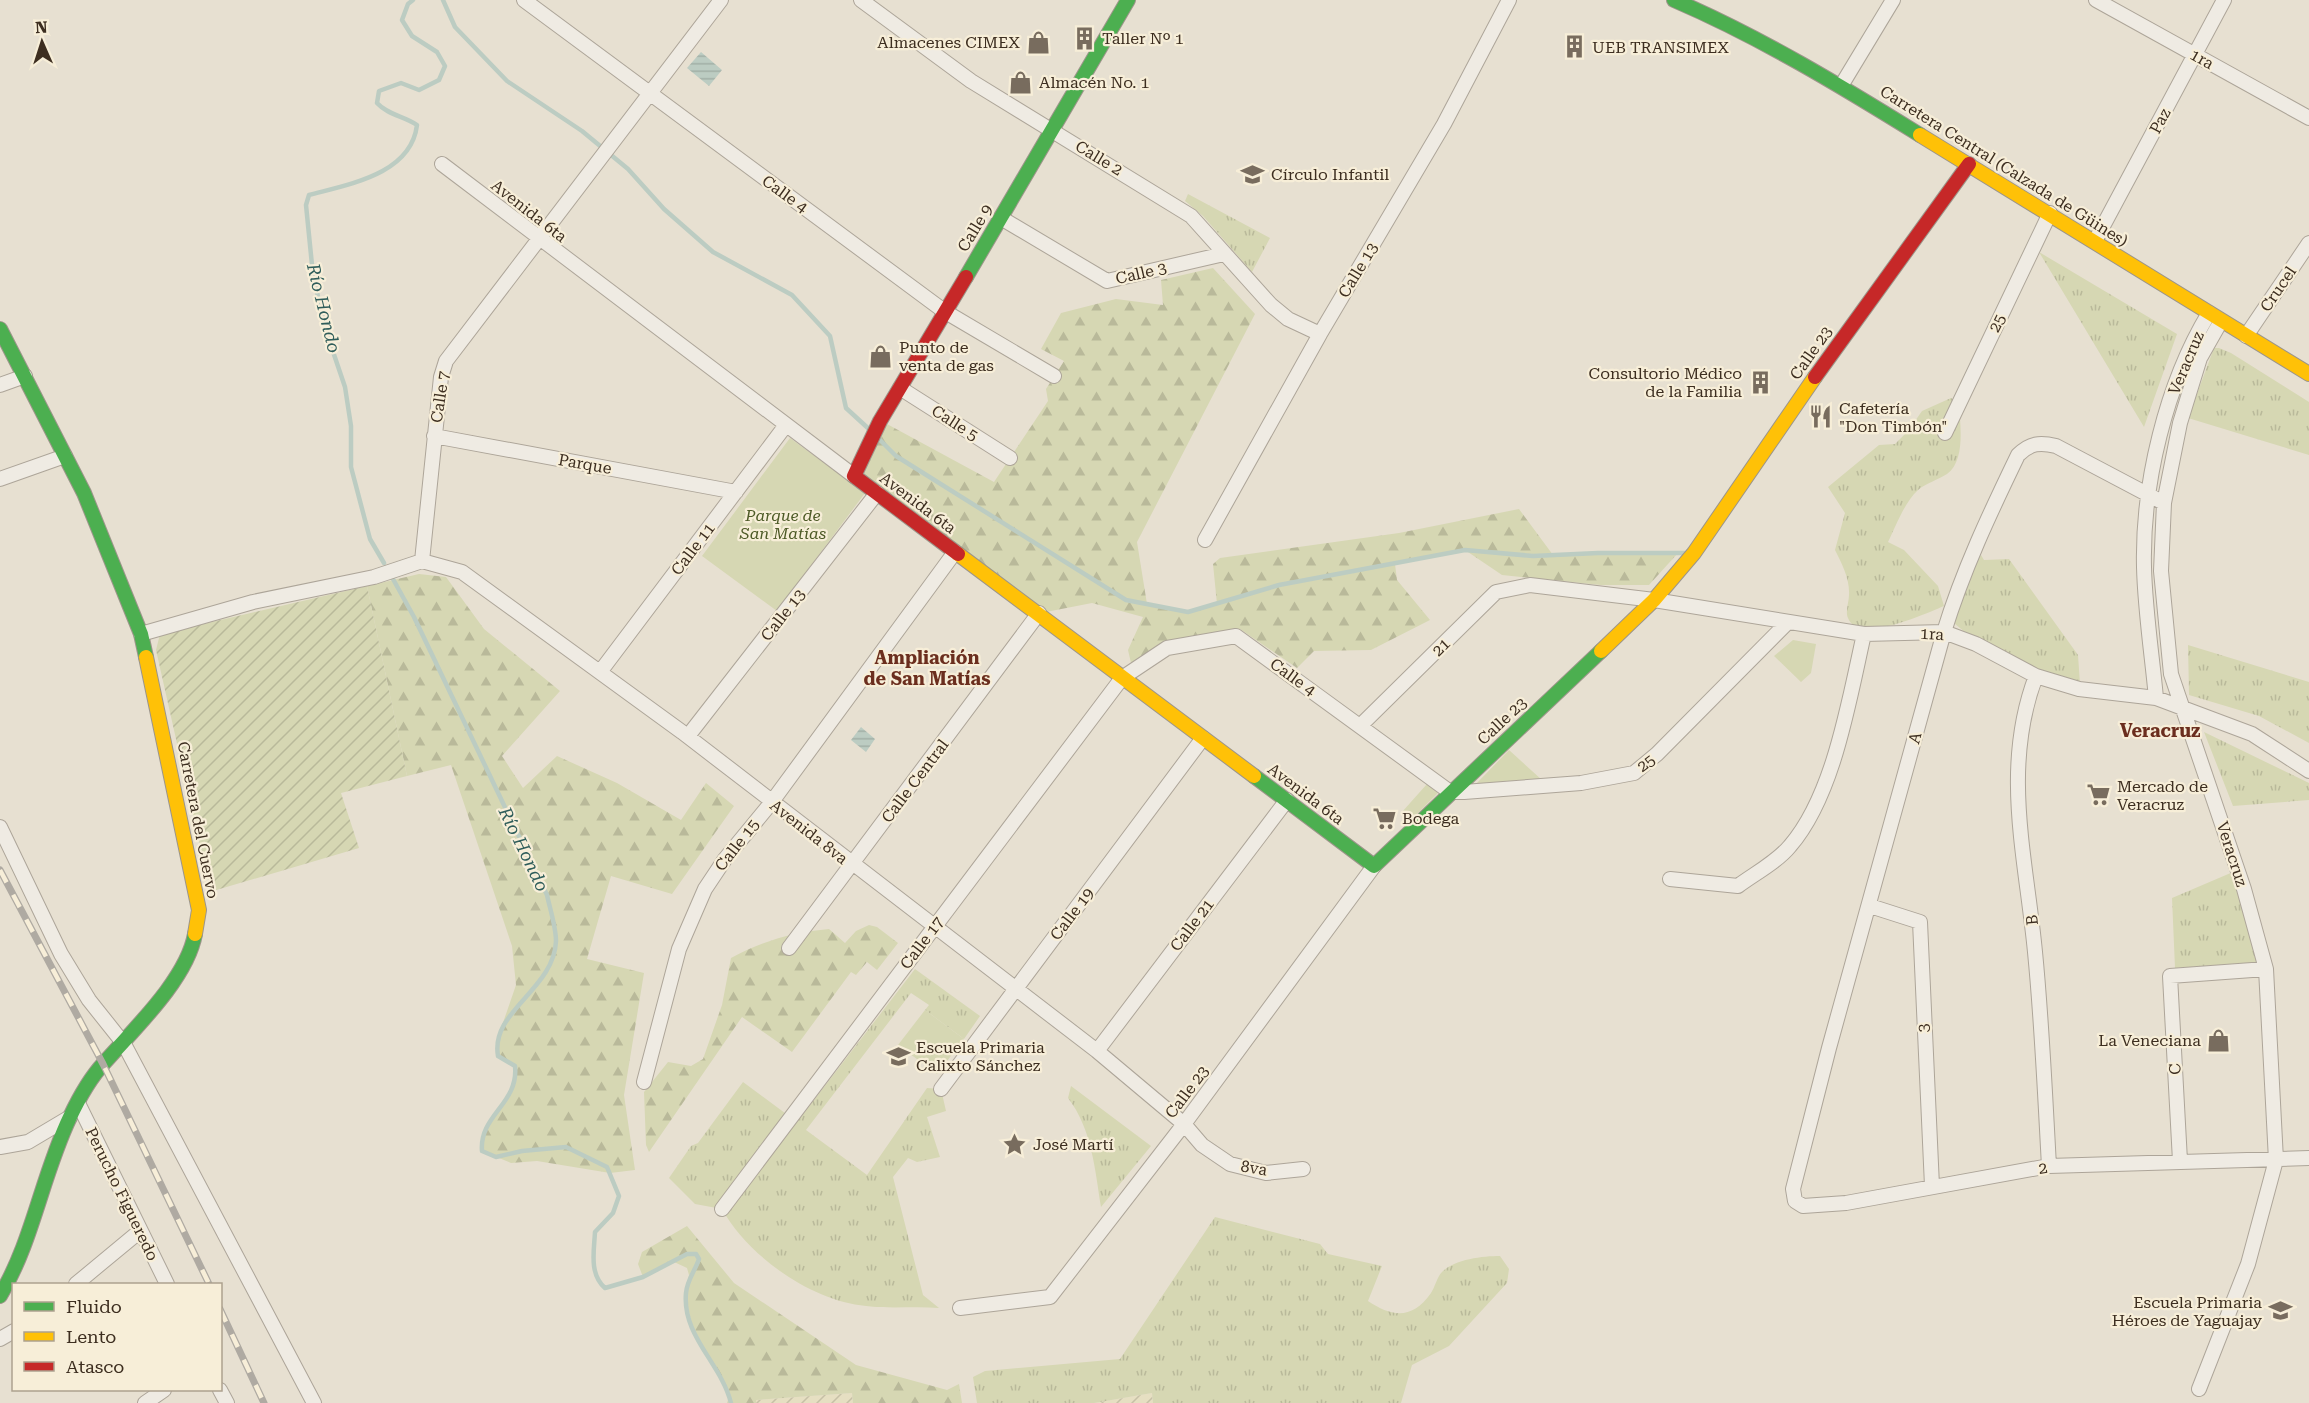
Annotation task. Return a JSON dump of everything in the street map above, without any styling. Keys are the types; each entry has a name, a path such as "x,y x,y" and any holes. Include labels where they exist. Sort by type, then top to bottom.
{"street":[{"name":"Calle 4","path":"524,0 944,311 1054,376"},
{"name":"Calle 7","path":"422,561 441,377 446,361 722,0"},
{"name":"Calle 2","path":"861,0 970,81 1191,216 1271,305 1288,319 1320,334"},
{"name":"Calle 9","path":"854,476 880,420 1054,131 1128,0"},
{"name":"Calle 13","path":"1205,540 1320,334 1444,124 1509,0"},
{"name":"Carretera Central (Calzada de Güines)","path":"1674,0 1706,14 1841,86 2309,374"},
{"path":"1841,86 1893,0"},
{"name":"1ra","path":"2096,0 2309,118"},
{"name":"Paz","path":"2095,241 2224,0"},
{"name":"Avenida 6ta","path":"442,164 538,239 1374,866"},
{"name":"Calle 23","path":"960,1308 1050,1297 1184,1124 1374,866 1654,600 1694,553 1846,332 1969,164"},
{"name":"25","path":"1945,433 2050,213"},
{"name":"Calle 3","path":"1001,218 1107,280 1224,254"},
{"name":"Crucel","path":"2246,336 2309,243"},
{"name":"Veracruz","path":"2156,699 2144,567 2147,496 2173,392 2196,334 2215,317"},
{"name":"Veracruz","path":"2199,1389 2248,1264 2276,1160 2266,969 2244,889 2180,707 2171,674 2161,571 2164,503 2194,373 2215,317"},
{"name":"Carretera del Cuervo","path":"0,329 84,493 141,634 199,910 193,945 187,962 124,1044 103,1064 70,1117 15,1271 0,1296"},
{"path":"0,385 25,376"},
{"name":"Calle 5","path":"900,388 1010,458"},
{"name":"Calle 11","path":"600,672 786,425"},
{"name":"Parque","path":"434,436 736,492"},
{"name":"A","path":"1793,1189 1829,1048 1944,632 1975,545 2018,455 2026,447 2042,442 2056,446 2164,503"},
{"path":"0,479 65,456"},
{"name":"Calle 13","path":"688,736 877,493"},
{"name":"Calle 15","path":"644,1082 688,923 705,890 725,859 771,803 955,552"},
{"path":"141,634 253,602 374,577 422,561"},
{"name":"Avenida 8va","path":"422,561 462,572 688,736 771,803 1097,1051 1184,1124"},
{"name":"1ra","path":"1530,585 1654,600 1864,634 1944,632 1976,644 2036,676 2079,689 2156,699 2252,734 2309,771"},
{"name":"21","path":"1360,725 1496,592 1530,585"},
{"name":"Calle Central","path":"789,948 1039,613"},
{"name":"25","path":"1450,792 1517,790 1581,783 1634,772 1658,754 1788,622"},
{"path":"1670,879 1738,886 1789,848 1819,800 1850,695 1864,634"},
{"name":"Calle 4","path":"1122,678 1167,648 1236,636 1450,792"},
{"name":"B","path":"2036,676 2025,708 2017,762 2017,799 2035,952 2049,1166"},
{"name":"Calle 17","path":"722,1209 1122,678"},
{"name":"Calle 19","path":"941,1089 1203,738"},
{"name":"Calle 21","path":"1097,1051 1287,800"},
{"path":"0,827 61,954 89,1000 124,1044 314,1403"},
{"name":"3","path":"1870,906 1920,922 1932,1186"},
{"name":"C","path":"2180,1161 2170,976 2266,969"},
{"name":"Perucho Figueredo","path":"78,1103 166,1283"},
{"path":"0,1147 28,1142 70,1117"},
{"name":"8va","path":"1184,1124 1202,1145 1230,1164 1266,1173 1303,1169"},
{"name":"2","path":"1793,1189 1795,1201 1803,1206 1846,1203 2049,1166 2309,1158"},
{"path":"77,1283 140,1231"},
{"path":"146,1403 161,1391"}],"shaded area":[{"path":"701,52 722,70 709,86 687,68"},
{"path":"861,727 875,739 866,752 851,740"},
{"path":"852,1393 853,1403 756,1403 756,1400"},
{"path":"1152,1393 1153,1403 1094,1403"}],"green space":[{"path":"1188,194 1270,238 1252,272 1203,216 1185,201"},
{"path":"2039,252 2177,334 2144,427"},
{"path":"1213,268 1255,314 1137,542 1147,604 1188,612 1217,604 1213,564 1220,558 1399,533 1519,509 1553,555 1678,553 1649,585 1601,585 1502,575 1465,550 1395,564 1397,580 1430,620 1371,650 1314,651 1297,668 1240,629 1162,643 1131,663 1128,650 1143,617 1092,603 1046,612 862,475 887,424 994,482 1048,401 1046,389 1064,361 1041,349 1061,313 1116,299 1163,305 1161,280"},
{"path":"2214,348 2231,353 2309,402 2309,455 2188,418"},
{"path":"1951,398 1959,403 1961,431 1957,460 1947,474 1913,495 1888,542 1904,550 1938,586 1944,606 1893,625 1878,628 1854,626 1847,615 1849,589 1847,577 1835,550 1845,513 1828,487 1879,445 1895,444 1908,431 1922,411"},
{"name":"Parque de San Matías","path":"790,438 865,493 777,611 702,556"},
{"path":"1981,555 1984,560 2009,559 2078,655 2080,684 2047,674 1997,653 1954,623 1969,577"},
{"path":"419,574 446,577 484,629 560,691 502,756 523,788 557,756 617,783 681,820 706,783 734,806 672,894 611,876 587,959 644,973 624,1095 635,1170 610,1173 537,1161 511,1163 482,1151 486,1128 506,1100 515,1079 515,1066 498,1056 496,1043 516,985 512,946 451,765 407,776 367,586"},
{"path":"367,586 407,776 341,793 359,848 213,891 207,877 156,650 160,634"},
{"path":"1793,640 1816,644 1811,673 1801,682 1774,656"},
{"path":"2188,645 2309,682 2309,743 2259,716 2189,695"},
{"path":"2204,732 2309,783 2309,800 2233,806"},
{"path":"1509,750 1542,780 1474,786"},
{"path":"1427,784 1438,793 1412,819 1402,812"},
{"path":"2233,872 2257,963 2175,968 2172,898"},
{"path":"869,925 877,927 898,943 877,970 867,962 856,975 851,972 792,1052 742,1017 649,1152 646,1145 644,1092 668,1062 691,1066 703,1059 722,1005 731,958 766,942 816,930 829,929 845,943 856,931"},
{"path":"915,969 980,1016 964,1039 925,1010 929,1005 911,993 806,1130 867,1175 927,1088 941,1089 946,1111 927,1117 940,1157 917,1162 908,1158 893,1177 923,1295 939,1308 866,1306 845,1302 803,1286 764,1259 733,1226 722,1209 695,1204 669,1178 691,1146 698,1143 743,1082 797,1122"},
{"path":"925,1010 964,1039 937,1074 898,1045"},
{"path":"1071,1086 1151,1146 1101,1207 1087,1136 1068,1098"},
{"path":"1215,1217 1320,1244 1328,1254 1382,1266 1368,1301 1393,1313 1409,1312 1417,1308 1431,1293 1442,1272 1454,1264 1470,1259 1500,1256 1509,1269 1507,1283 1449,1346 1412,1365 1401,1403 1153,1403 1152,1393 1094,1403 977,1403 973,1377 985,1371 1120,1359"},
{"path":"687,1226 734,1283 856,1365 947,1390 959,1384 962,1403 853,1403 852,1393 756,1400 756,1403 727,1403 729,1397 719,1371 695,1338 685,1295 689,1275 687,1268 672,1261 643,1277 638,1264 642,1252"}],"waterway":[{"name":"Río Hondo","path":"384,563 370,539 351,467 351,426 345,387 326,331 313,275 306,205 309,195 360,181 391,166 412,142 417,125 377,103 379,91 401,83 419,90 439,80 445,66 437,52 412,36 402,20 408,4 413,0"},
{"path":"443,0 455,27 507,81 582,131 628,169 664,209 713,252 792,295 830,336 846,408 870,430"},
{"path":"878,438 896,456 1126,600 1188,612 1279,585 1465,550 1533,556 1685,553"},
{"name":"Río Hondo","path":"393,579 414,617 547,895 555,930 553,958 535,987 503,1026 498,1040 498,1056 515,1066 515,1079 506,1100 486,1128 482,1151 496,1157 522,1151 566,1147 607,1167 619,1196 613,1213 595,1232 595,1269 605,1288 643,1277 687,1254 696,1254 699,1259 689,1280 686,1308 696,1336 719,1375 731,1403"}],"railway":[{"path":"0,870 103,1064 209,1283"},
{"path":"222,1313 264,1403"}],"traffic: fast":[{"path":"966,277 1128,0"},
{"path":"1674,0 1769,46 1920,135"},
{"path":"0,329 84,493 141,634 146,657"},
{"path":"1254,776 1374,866 1601,651"},
{"path":"0,1296 21,1253 60,1139 77,1103 99,1069 171,986 190,951 195,934"}],"traffic: slow":[{"path":"1920,135 2309,374"},
{"path":"1601,651 1654,600 1694,553 1815,377"},
{"path":"958,554 1254,776"},
{"path":"146,657 199,910 195,934"}],"traffic: jam":[{"path":"1815,377 1969,164"},
{"path":"958,554 854,476 880,421 966,277"}],"place":[{"name":"Taller Nº 1","path":"1084,38"},
{"name":"Almacenes CIMEX","path":"1038,42"},
{"name":"UEB TRANSIMEX","path":"1574,47"},
{"name":"Almacén No. 1","path":"1021,82"},
{"name":"Círculo Infantil","path":"1253,174"},
{"name":"Punto de venta de gas","path":"881,356"},
{"name":"Consultorio Médico de la Familia","path":"1760,382"},
{"name":"Cafetería \"Don Timbón\"","path":"1821,417"},
{"name":"Mercado de Veracruz","path":"2099,795"},
{"name":"Bodega","path":"1384,818"},
{"name":"La Veneciana","path":"2219,1040"},
{"name":"Escuela Primaria Calixto Sánchez","path":"898,1056"},
{"name":"José Martí","path":"1015,1144"},
{"name":"Escuela Primaria Héroes de Yaguajay","path":"2280,1311"}],"district":[{"name":"Ampliación de San Matías","path":"927,667"},
{"name":"Veracruz","path":"2160,730"}]}
